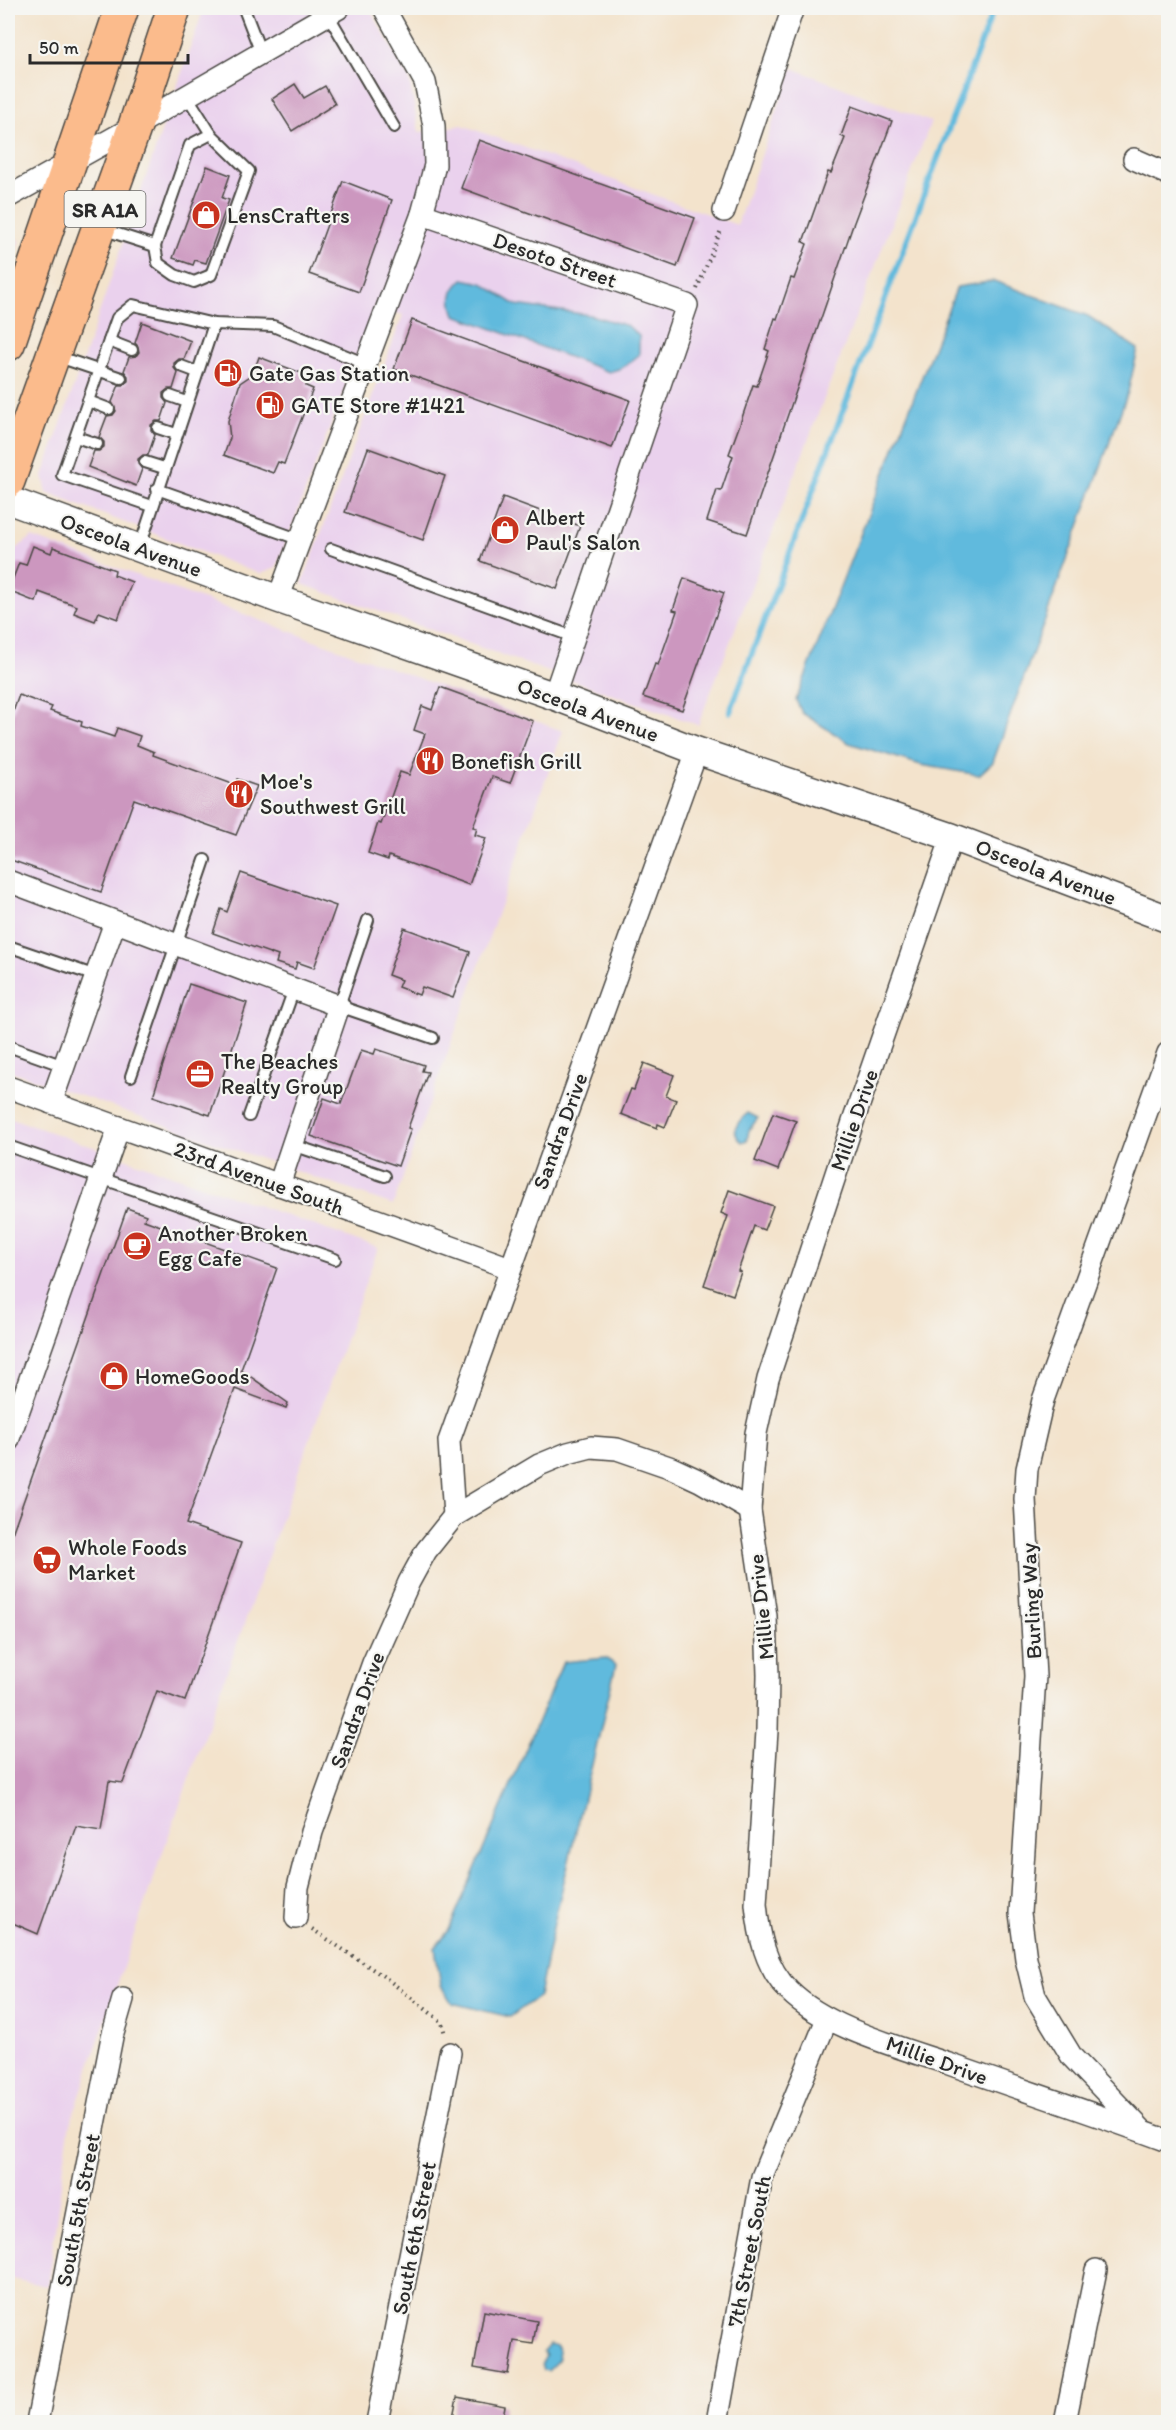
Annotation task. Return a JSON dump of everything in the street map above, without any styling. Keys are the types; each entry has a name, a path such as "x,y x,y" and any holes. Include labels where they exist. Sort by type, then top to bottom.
{"main road":[{"name":"SR A1A","path":"11,323 122,8"},
{"name":"SR A1A","path":"8,481 135,126 174,8"}],"street":[{"path":"278,599 422,214 435,165 434,126 425,82 384,8"},
{"path":"724,211 793,8"},
{"path":"8,197 187,96 330,10"},
{"path":"1134,159 1168,174"},
{"name":"Desoto Street","path":"422,214 687,305"},
{"path":"554,696 687,305"},
{"name":"Osceola Avenue","path":"8,500 278,599 554,696 697,751 952,837 1168,918"},
{"name":"Sandra Drive","path":"454,1516 449,1441 697,751"},
{"name":"Millie Drive","path":"952,837 853,1122 768,1379 756,1433 750,1510 766,1616 768,1675 767,1731 756,1904 758,1932 774,1972 787,1989 804,2006 827,2019 1168,2141"},
{"path":"8,881 339,1006 279,1185"},
{"path":"51,1103 115,922"},
{"name":"Burling Way","path":"1144,2132 1072,2056 1035,1996 1026,1959 1020,1913 1035,1676 1025,1499 1027,1469 1043,1400 1168,1053"},
{"name":"23rd Avenue South","path":"8,1088 510,1268"},
{"path":"8,1441 13,1408 119,1127"},
{"name":"Sandra Drive","path":"296,1918 298,1887 312,1832 373,1663 409,1582 426,1551 454,1516 539,1465 568,1453 591,1448 617,1449 672,1468 700,1481 750,1510"},
{"name":"South 5th Street","path":"37,2422 112,2037 123,1999"},
{"name":"7th Street South","path":"717,2422 762,2177 827,2019"},
{"name":"South 6th Street","path":"377,2422 450,2053"},
{"path":"1065,2422 1096,2270"}],"lane":[{"path":"244,9 261,53"},
{"path":"330,10 394,127"},
{"path":"187,96 211,134 249,171 211,275 194,282 175,275 158,263 155,246 190,146 211,134"},
{"path":"98,228 155,246"},
{"path":"152,506 62,475 117,318 133,305 214,324 273,326 366,364"},
{"path":"139,549 164,468 214,324"},
{"path":"109,341 132,350"},
{"path":"53,355 121,378"},
{"path":"181,366 197,372"},
{"path":"170,396 187,402"},
{"path":"88,401 110,409"},
{"path":"158,428 176,434"},
{"path":"76,437 97,444"},
{"path":"145,462 164,468"},
{"path":"157,489 301,540"},
{"path":"332,549 574,636"},
{"path":"131,1076 205,860"},
{"path":"368,920 339,1006 433,1038"},
{"path":"8,946 96,976"},
{"path":"249,1116 294,989"},
{"path":"8,1046 64,1066"},
{"path":"293,1145 385,1176"},
{"path":"8,1146 100,1180 335,1259"}],"path":[{"path":"687,305 705,271 723,227 724,211"},
{"path":"296,1918 386,1978 442,2022 450,2053"}],"shaded area":[{"path":"204,8 369,8 409,78 419,132 462,125 737,225 792,68 931,122 698,725 302,584 403,315 376,306 276,568 260,574 47,493 43,476"},
{"path":"8,230 19,241 8,276"},
{"path":"32,537 563,731 393,1205 8,1070 8,564 13,551"},
{"path":"8,1117 378,1248 145,1902 69,2128 47,2286 8,2278"}],"water":[{"path":"463,279 482,283 516,305 590,315 628,326 639,336 639,355 622,368 609,372 455,315 452,296 455,287"},
{"path":"994,281 1088,316 1138,349 1128,392 993,762 979,775 921,765 849,743 802,713 796,700 957,287"},
{"path":"748,1113 758,1118 749,1130 747,1140 742,1142 736,1134 736,1127"},
{"path":"605,1658 616,1665 554,1923 539,1996 510,2017 452,2003 441,1986 435,1948 449,1930 563,1662"},
{"path":"549,2344 557,2346 559,2360 548,2371 544,2370 542,2363 546,2356 543,2351"}],"building":[{"path":"295,84 304,98 325,86 335,104 292,131 272,99"},
{"path":"852,106 892,121 853,225 747,534 707,521 717,490 721,491 733,456 729,454 753,385 757,386 769,351 765,349 775,318 777,319 791,278 794,279 807,244 803,242 828,172 831,173 845,138 841,136"},
{"path":"479,140 695,218 677,267 461,188"},
{"path":"207,166 230,175 222,198 229,200 206,263 195,260 193,265 173,258"},
{"path":"343,181 392,200 359,292 309,274"},
{"path":"412,320 630,400 612,448 394,369"},
{"path":"142,322 191,341 184,359 179,359 174,363 174,368 178,373 173,389 168,389 163,393 163,398 167,403 161,421 156,421 151,425 151,430 155,435 148,455 143,455 138,459 138,464 142,469 136,486 88,467 94,451 99,451 104,447 104,442 99,437 107,416 113,415 116,411 112,402 119,385 128,381 128,376 124,371 129,357 136,356 139,352 135,343"},
{"name":"GATE Store #1421","path":"259,357 309,376 306,386 313,389 284,464 278,462 273,473 224,455 230,438 228,421 240,383 253,374"},
{"path":"368,448 445,476 423,540 345,512"},
{"path":"503,497 580,526 557,589 480,561"},
{"path":"33,546 51,553 53,547 115,570 114,575 132,582 118,619 99,612 95,621 74,613 77,606 39,592 36,602 8,591 19,563 26,565"},
{"path":"684,578 724,593 682,710 643,697 655,664 658,665 677,611 673,610"},
{"path":"440,687 533,721 510,783 492,777 473,827 477,828 475,835 486,838 469,885 389,856 388,860 368,853 400,772 409,775 425,734 414,730 422,706 432,710"},
{"path":"19,695 52,707 50,711 82,722 81,726 114,737 117,728 140,736 137,745 154,752 153,755 235,785 237,779 257,786 236,835 134,799 101,892 8,859 8,791 13,774 8,772 8,726"},
{"path":"241,873 336,906 314,968 297,962 295,969 276,963 278,956 213,933 221,909 227,912"},
{"path":"404,928 470,952 453,998 422,987 419,995 398,987 401,980 388,975"},
{"path":"189,984 247,1003 210,1115 153,1096"},
{"path":"376,1049 424,1065 422,1071 428,1072 408,1128 411,1129 398,1166 311,1136 324,1098 341,1104 361,1050 374,1054"},
{"path":"644,1063 674,1075 666,1096 676,1100 665,1127 658,1124 657,1128 621,1114 631,1089 634,1090"},
{"path":"773,1113 796,1121 778,1170 755,1161"},
{"path":"729,1190 773,1206 764,1230 754,1226 738,1271 741,1272 733,1295 704,1285 728,1216 721,1213"},
{"path":"127,1208 146,1215 144,1220 277,1268 241,1370 288,1403 286,1408 235,1389 186,1524 241,1543 185,1701 157,1691 123,1783 109,1781 101,1830 76,1826 38,1934 8,1921 8,1545"},
{"path":"484,2311 537,2321 533,2344 514,2341 508,2374 474,2368"},
{"path":"457,2397 505,2406 502,2422 452,2422"}],"waterway":[{"path":"730,712 994,8"}],"place":[{"name":"LensCrafters","path":"206,215"},
{"name":"Gate Gas Station","path":"228,373"},
{"name":"GATE Store #1421","path":"270,405"},
{"name":"Albert Paul's Salon","path":"505,530"},
{"name":"Bonefish Grill","path":"430,761"},
{"name":"Moe's Southwest Grill","path":"239,794"},
{"name":"The Beaches Realty Group","path":"200,1074"},
{"name":"Another Broken Egg Cafe","path":"137,1246"},
{"name":"HomeGoods","path":"114,1376"},
{"name":"Whole Foods Market","path":"47,1560"}]}
